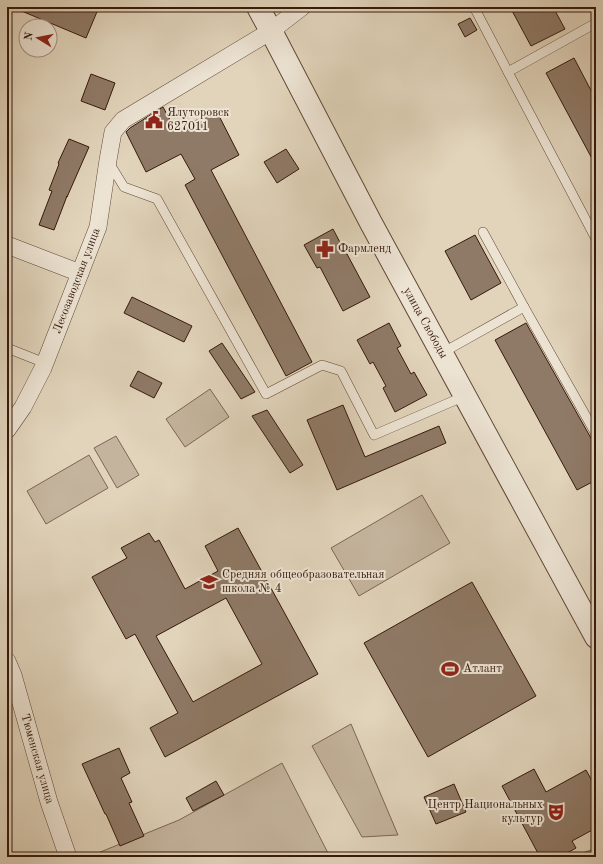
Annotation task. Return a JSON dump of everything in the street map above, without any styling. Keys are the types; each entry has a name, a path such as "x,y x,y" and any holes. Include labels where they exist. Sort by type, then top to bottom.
{"street":[{"name":"улица Свободы","path":"258,7 371,223 596,636"},
{"name":"Лесозаводская улица","path":"8,427 23,407 45,363 98,227 108,160 114,132 123,120 271,31 302,7"},
{"path":"7,245 80,273"},
{"name":"Тюменская улица","path":"7,661 13,675 49,802 68,857"}],"lane":[{"path":"474,7 596,240"},
{"path":"508,72 596,23"},
{"path":"108,160 124,187 157,199 266,394 322,365 340,371 374,435 465,396"},
{"path":"483,232 596,434"},
{"path":"442,353 524,307"},
{"path":"7,348 45,363"}],"shaded area":[{"path":"210,389 229,417 185,447 166,419"},
{"path":"116,436 139,475 117,488 94,448"},
{"path":"89,455 108,488 46,524 27,491"},
{"path":"422,495 450,543 359,596 331,548"},
{"path":"351,724 398,835 362,837 312,746"},
{"path":"282,763 330,857 88,857 179,820"},
{"path":"596,848 596,857 572,857"},
{"path":"395,853 397,857 358,857"}],"building":[{"path":"12,7 99,7 86,38 58,26 58,18 38,18"},
{"path":"510,7 553,7 565,29 531,46"},
{"path":"470,18 477,30 465,37 458,24"},
{"path":"574,58 596,100 596,166 546,73"},
{"path":"91,74 115,83 105,110 81,101"},
{"path":"163,107 176,131 216,110 239,155 211,170 312,362 286,376 185,185 195,179 181,154 146,172 126,132"},
{"path":"69,139 89,147 67,196 54,230 39,225 52,191 49,190 59,164 58,163"},
{"path":"286,149 299,169 277,183 264,162"},
{"path":"333,229 370,297 343,311 320,267 317,268 304,245"},
{"path":"475,235 501,283 471,300 445,251"},
{"path":"132,297 192,326 184,342 124,313"},
{"path":"389,323 401,346 397,348 411,374 414,372 427,395 395,412 383,388 386,386 373,362 370,364 357,340"},
{"path":"526,323 596,447 596,480 577,490 495,340"},
{"path":"222,343 255,392 241,399 209,351"},
{"path":"138,371 162,383 154,398 130,386"},
{"path":"343,405 365,457 439,426 446,443 337,490 307,420"},
{"path":"267,410 303,465 290,473 252,416"},
{"path":"238,528 318,674 165,757 150,728 178,713 135,634 126,639 92,577 127,558 121,548 149,533 155,542 159,540 185,589 218,571 205,546","holes":["226,598 262,664 193,702 156,636"]},
{"name":"Атлант","path":"472,582 536,696 428,757 364,643"},
{"path":"119,748 130,773 121,778 132,802 129,803 144,836 120,846 82,764"},
{"name":"Центр Национальных культур","path":"534,769 546,792 586,770 596,788 596,828 572,841 576,848 560,857 540,857 502,786"},
{"path":"216,781 224,795 193,811 186,798"},
{"path":"454,784 466,812 436,824 424,797"}],"place":[{"name":"Ялуторовск 627011","path":"154,120"},
{"name":"Фармленд","path":"325,249"},
{"name":"Средняя общеобразовательная школа № 4","path":"209,582"},
{"name":"Атлант","path":"450,669"},
{"name":"Центр Национальных культур","path":"556,812"}]}
